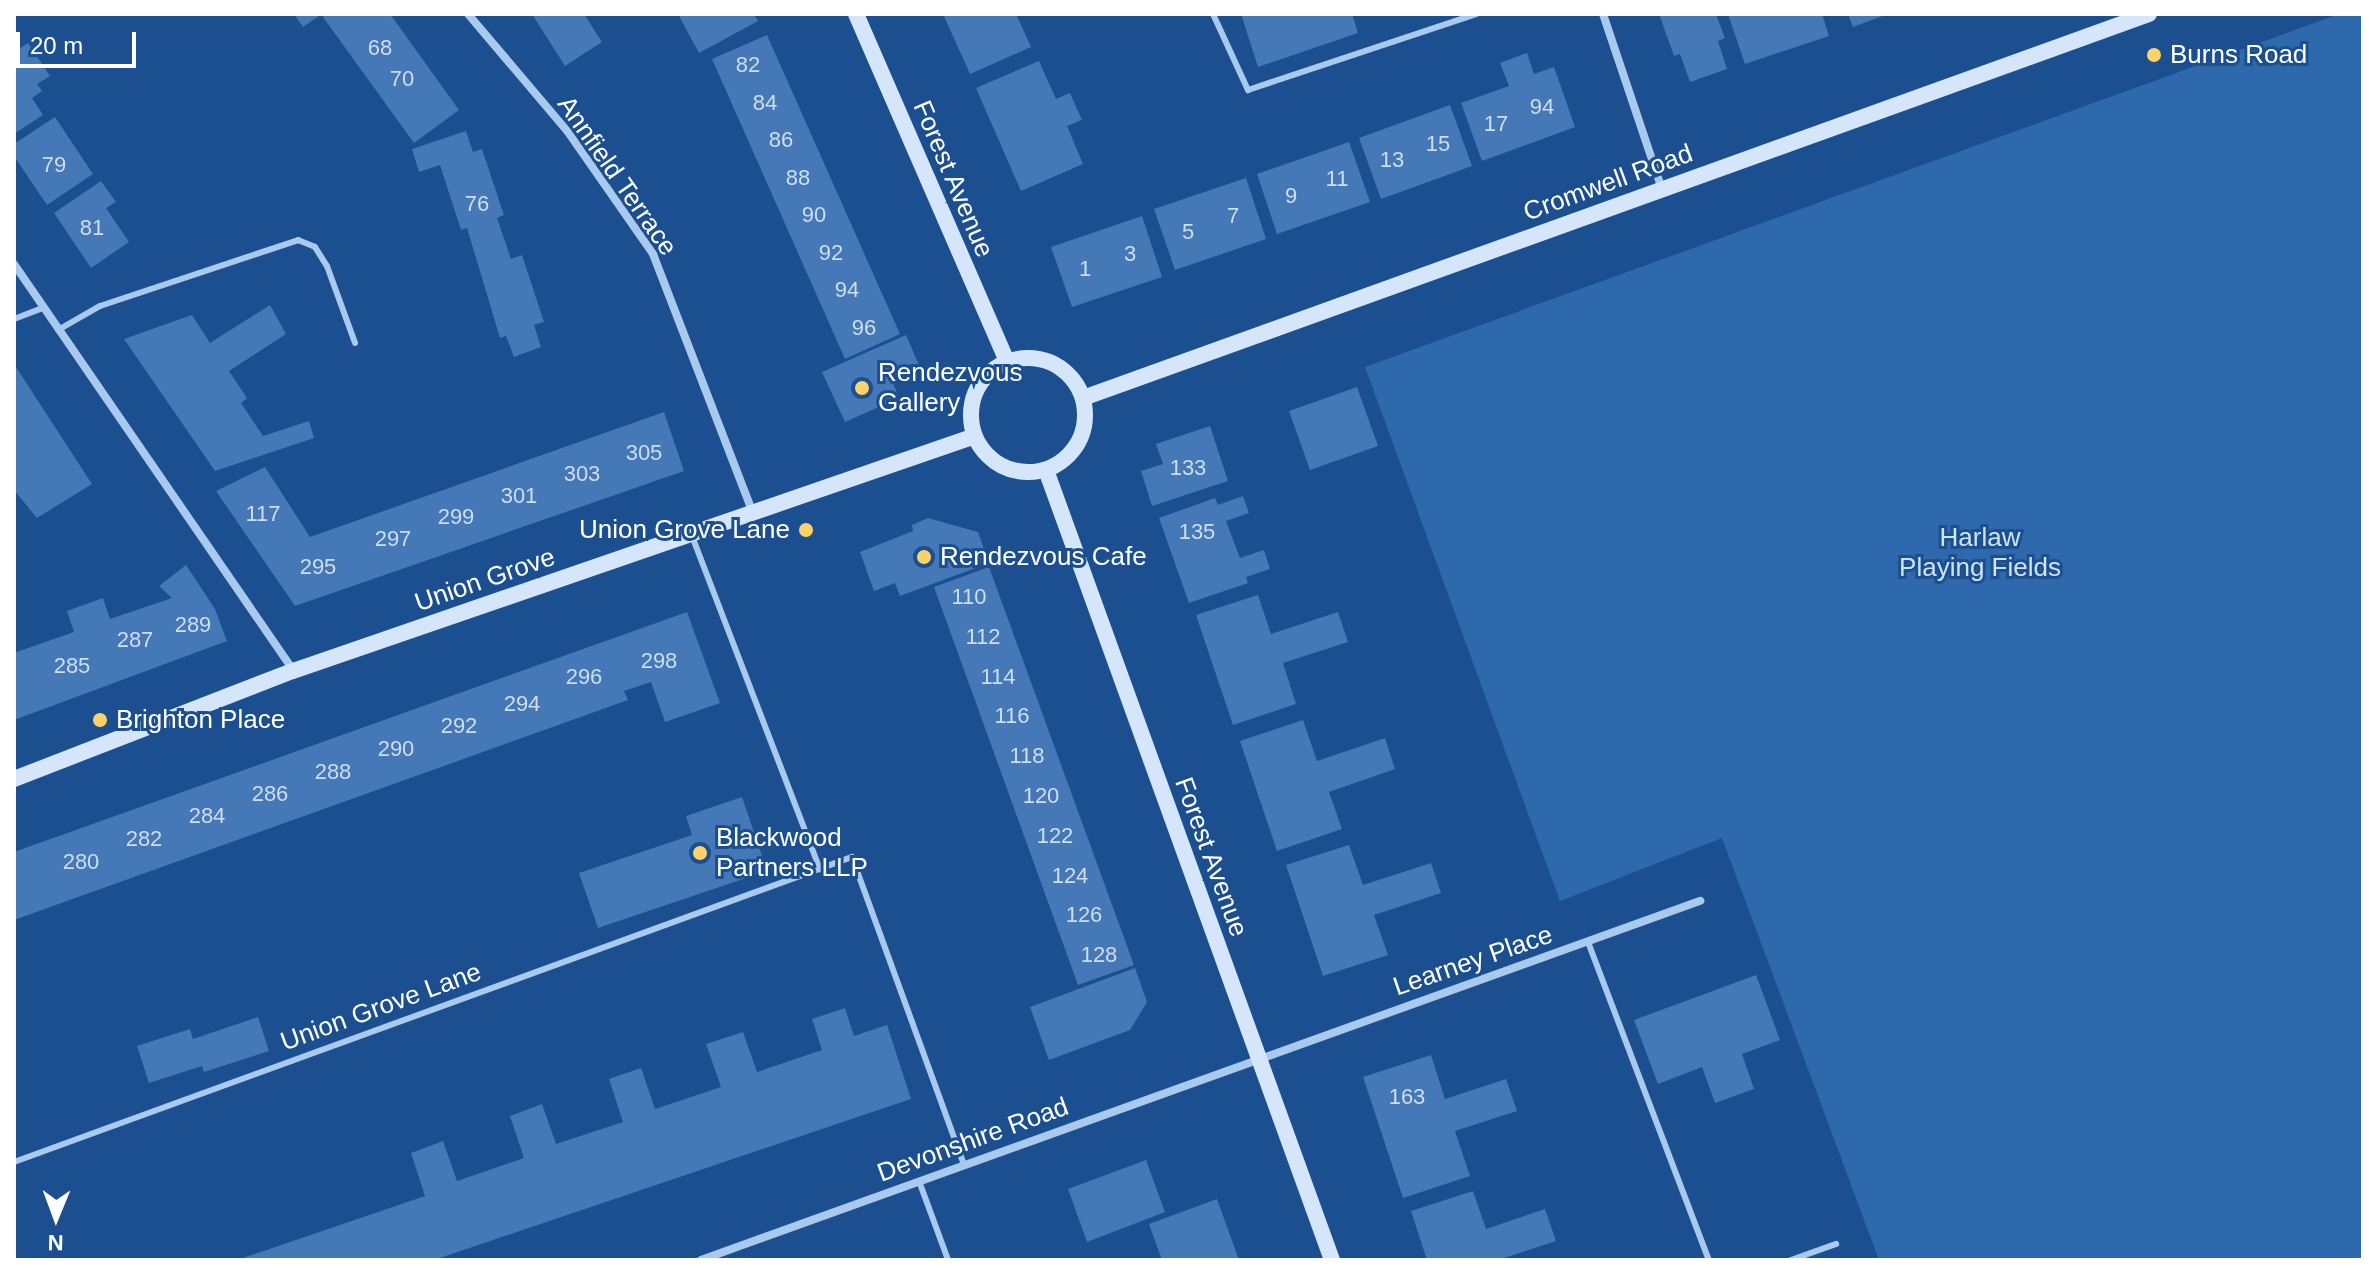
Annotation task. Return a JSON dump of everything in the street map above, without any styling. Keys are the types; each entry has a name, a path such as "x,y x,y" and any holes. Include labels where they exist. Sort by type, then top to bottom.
{"street":[{"name":"Annfield Terrace","path":"468,14 568,132 653,254 753,513"},
{"name":"Forest Avenue","path":"856,14 1007,362"},
{"path":"1603,14 1662,189"},
{"name":"Cromwell Road","path":"1083,398 2149,14"},
{"path":"14,264 293,671"},
{"path":"1025,358 1061,368 1074,381 1083,398 1083,433 1062,462 1046,470 1029,473 997,463 975,436 973,402 991,371 1007,362 1025,358"},
{"name":"Union Grove","path":"14,779 293,671 975,436"},
{"name":"Forest Avenue","path":"1046,470 1332,1260"},
{"name":"Learney Place","path":"1259,1058 1700,901"},
{"name":"Devonshire Road","path":"701,1260 1259,1058"}],"lane":[{"path":"1213,14 1248,90 1477,14"},
{"path":"58,330 100,306 298,240 315,247 327,266 355,343"},
{"path":"14,319 43,308"},
{"path":"692,534 820,869"},
{"name":"Union Grove Lane","path":"14,1162 852,857 964,1165"},
{"path":"1588,942 1709,1260"},
{"path":"919,1181 948,1260"},
{"path":"1791,1260 1836,1244"}],"green space":[{"name":"Harlaw Playing Fields","path":"2339,14 2363,14 2363,1260 1879,1260 1722,838 1560,901 1365,367"}],"building":[{"path":"294,14 322,14 303,27"},
{"path":"327,14 390,14 459,110 414,143 323,17"},
{"path":"532,14 584,14 602,42 565,66"},
{"path":"678,14 754,14 758,21 699,53"},
{"path":"943,14 1016,14 1031,47 970,74"},
{"path":"1241,14 1352,14 1358,33 1258,67"},
{"path":"1659,14 1716,14 1725,38 1718,41 1727,69 1690,82 1680,54 1674,56"},
{"path":"1728,14 1822,14 1829,36 1745,64"},
{"path":"1848,14 1888,14 1853,27"},
{"path":"767,35 900,334 845,359 712,59"},
{"path":"28,43 50,76 37,84 42,91 32,98 43,115 14,134 14,52"},
{"path":"1527,53 1534,74 1554,67 1575,127 1482,161 1461,103 1509,86 1500,63"},
{"path":"1039,61 1056,99 1070,93 1082,120 1067,126 1083,164 1021,191 976,88"},
{"path":"1450,105 1472,166 1381,199 1359,138"},
{"path":"55,117 93,174 47,205 14,156 14,144"},
{"path":"466,131 473,152 482,149 504,215 497,218 511,259 522,255 544,322 534,325 541,347 514,357 506,336 500,338 467,228 461,230 440,165 419,172 412,149"},
{"path":"1349,142 1370,202 1277,234 1257,174"},
{"path":"1246,178 1266,239 1175,270 1154,209"},
{"path":"101,181 116,202 106,208 129,242 91,268 54,213"},
{"path":"1142,216 1162,277 1072,307 1051,247"},
{"path":"270,305 286,334 229,371 247,398 241,403 263,436 309,421 314,438 215,471 124,339 192,315 210,343"},
{"name":"Rendezvous Gallery","path":"906,335 919,365 891,378 899,398 845,422 822,372"},
{"path":"14,364 92,484 37,518 14,490"},
{"path":"1357,387 1378,446 1310,470 1289,411"},
{"path":"664,412 684,471 295,606 216,491 265,467 310,537"},
{"path":"1210,426 1228,481 1152,506 1141,471 1163,464 1156,444"},
{"path":"1243,496 1249,513 1226,521 1240,558 1264,550 1270,569 1246,577 1248,583 1189,603 1159,518 1215,498 1218,505"},
{"name":"Rendezvous Cafe","path":"928,518 978,532 989,563 900,596 895,583 874,591 860,552 913,531 912,525"},
{"path":"186,565 215,609 227,641 14,720 14,653 74,632 67,611 103,598 110,619 172,598 159,586"},
{"path":"989,567 1134,965 1078,985 934,587"},
{"path":"1258,595 1271,634 1338,612 1348,642 1283,663 1296,704 1233,725 1196,615"},
{"path":"687,612 720,703 665,722 651,682 624,691 628,700 14,920 14,852"},
{"path":"1303,720 1317,761 1385,738 1395,769 1329,792 1342,829 1277,851 1240,741"},
{"name":"Blackwood Partners LLP","path":"742,797 767,871 598,928 579,873 692,835 686,816"},
{"path":"1349,845 1363,885 1431,863 1441,893 1374,915 1388,955 1323,976 1286,865"},
{"path":"1135,968 1147,1002 1130,1030 1049,1060 1030,1007"},
{"path":"1756,975 1780,1040 1742,1054 1754,1089 1715,1103 1702,1067 1658,1084 1634,1020"},
{"path":"845,1008 854,1036 887,1025 911,1099 434,1260 237,1260 425,1196 411,1153 443,1141 457,1181 524,1158 510,1116 542,1104 556,1144 623,1122 609,1079 641,1068 655,1109 721,1087 706,1044 743,1032 757,1072 822,1050 812,1019"},
{"path":"258,1017 269,1051 204,1072 202,1066 149,1083 137,1046 190,1029 193,1039"},
{"path":"1431,1055 1445,1099 1506,1079 1517,1111 1455,1131 1470,1176 1403,1198 1363,1077"},
{"path":"1146,1160 1165,1212 1087,1242 1068,1189"},
{"path":"1473,1191 1486,1229 1545,1209 1556,1241 1498,1260 1427,1260 1411,1211"},
{"path":"1217,1199 1239,1260 1162,1260 1149,1224"}],"place":[{"name":"Burns Road","path":"2154,55"},
{"name":"Rendezvous Gallery","path":"862,388"},
{"name":"Union Grove Lane","path":"806,530"},
{"name":"Rendezvous Cafe","path":"924,557"},
{"name":"Brighton Place","path":"100,720"},
{"name":"Blackwood Partners LLP","path":"700,853"}]}
